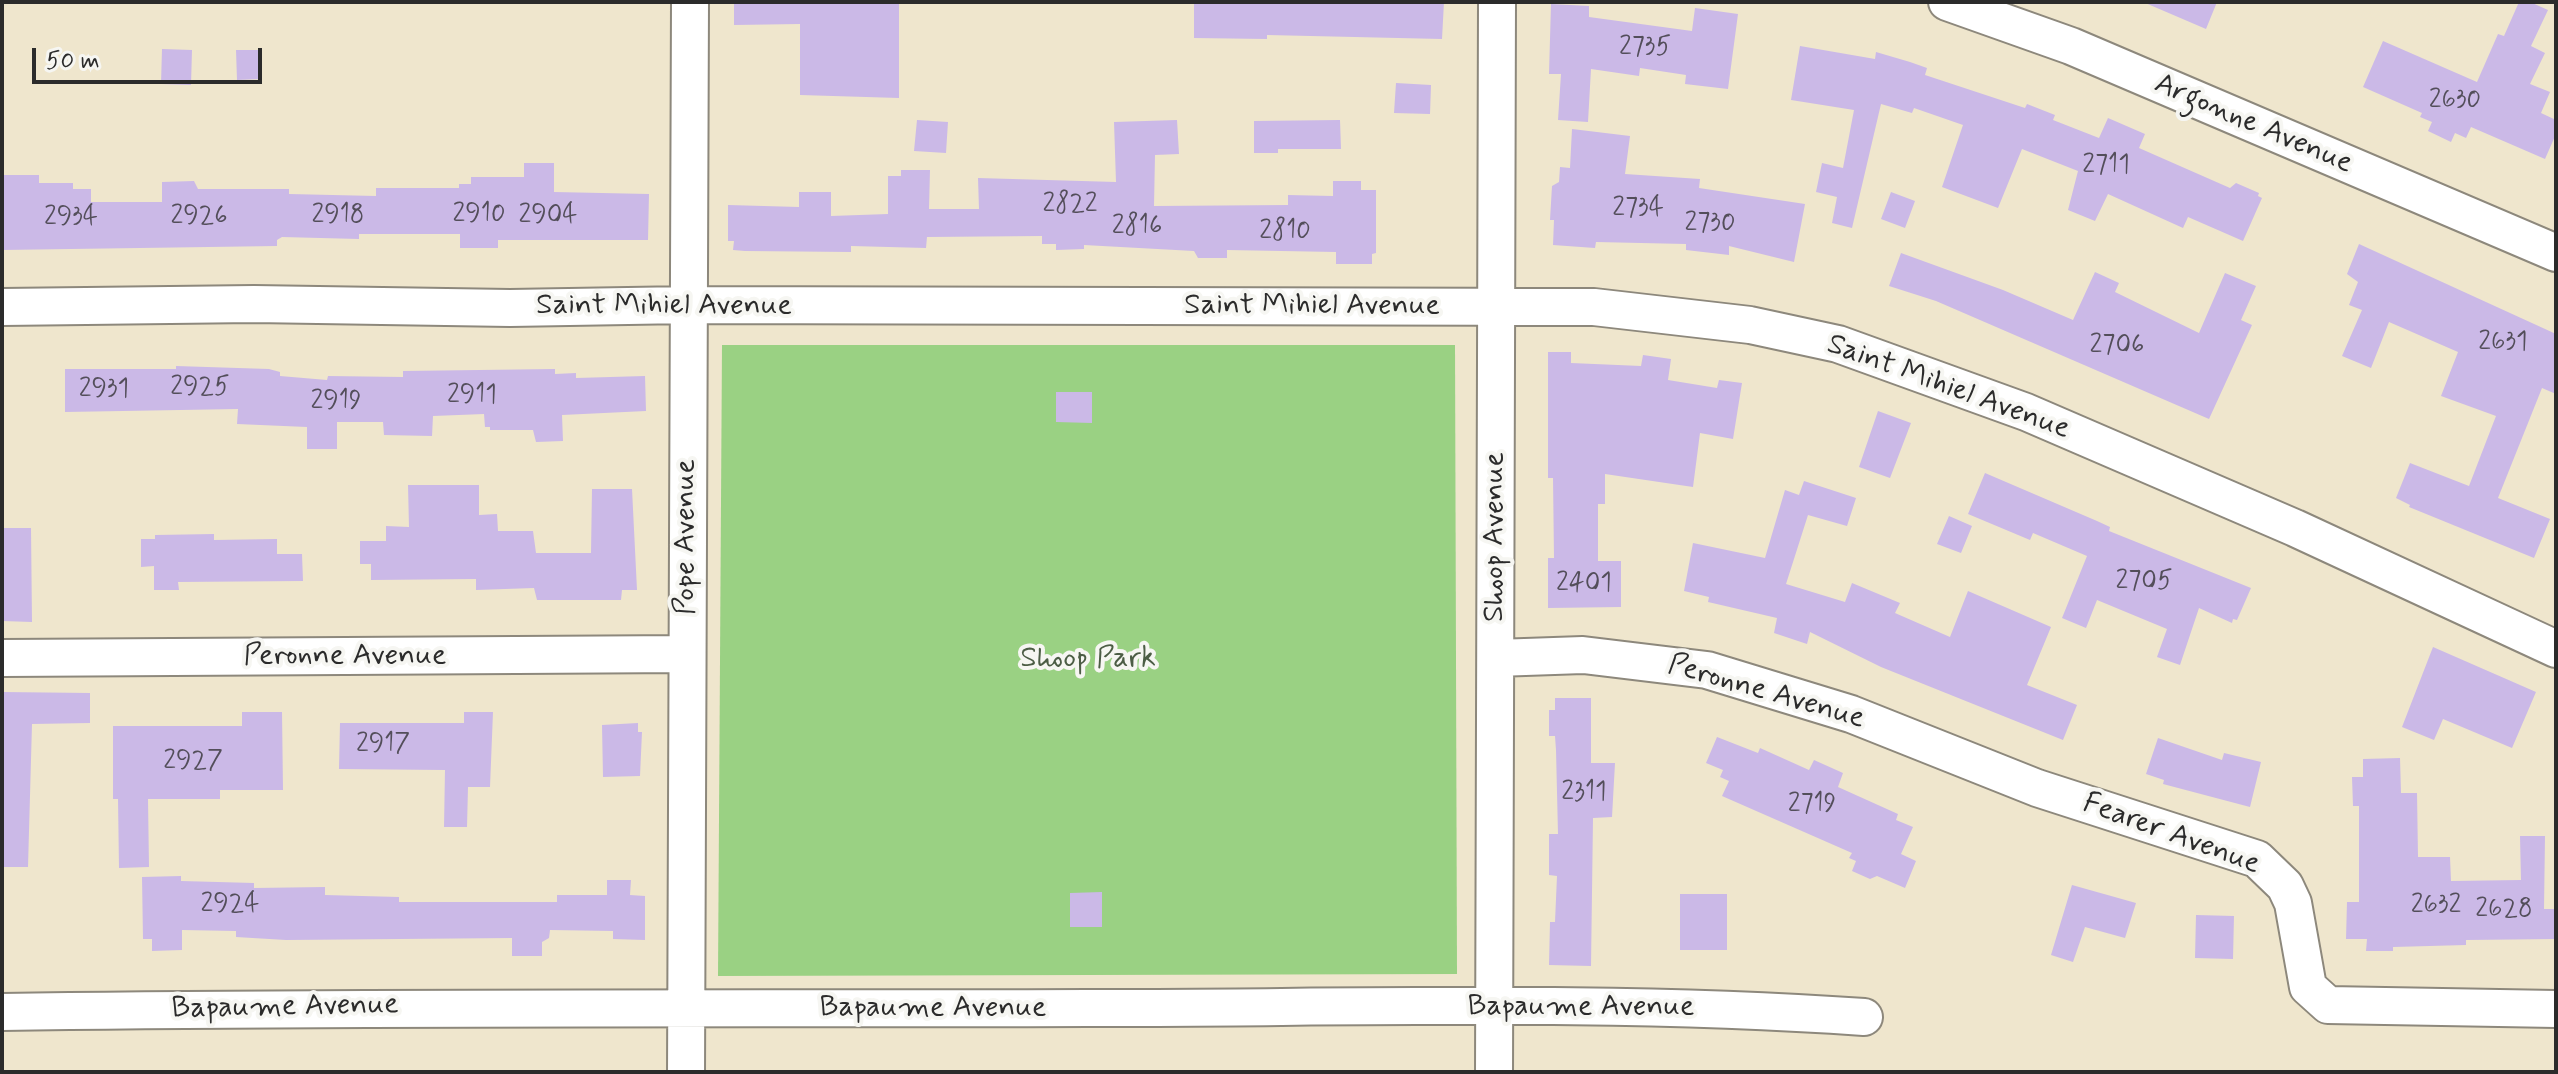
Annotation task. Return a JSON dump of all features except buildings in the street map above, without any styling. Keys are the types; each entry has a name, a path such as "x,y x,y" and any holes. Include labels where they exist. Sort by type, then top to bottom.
{"street":[{"name":"Pope Avenue","path":"686,1072 690,2"},
{"name":"Shoop Avenue","path":"1494,1072 1497,2"},
{"name":"Argonne Avenue","path":"1947,2 2071,46 2556,253"},
{"name":"Saint Mihiel Avenue","path":"2,307 1594,307 1679,315 1750,325 1838,344 2041,418 2295,528 2556,649"},
{"name":"Peronne Avenue","path":"2,658 687,654"},
{"name":"Peronne Avenue","path":"1496,658 1583,655 1707,670 1851,714 2026,784"},
{"name":"Fearer Avenue","path":"2026,784 2257,859 2285,886 2293,903 2308,987 2318,999 2338,1007 2556,1009"},
{"name":"Bapaume Avenue","path":"2,1012 391,1006 686,1009 1494,1007 1779,1011 1864,1017"}],"green space":[{"name":"Shoop Park","path":"722,345 1455,345 1457,974 718,976"}]}
